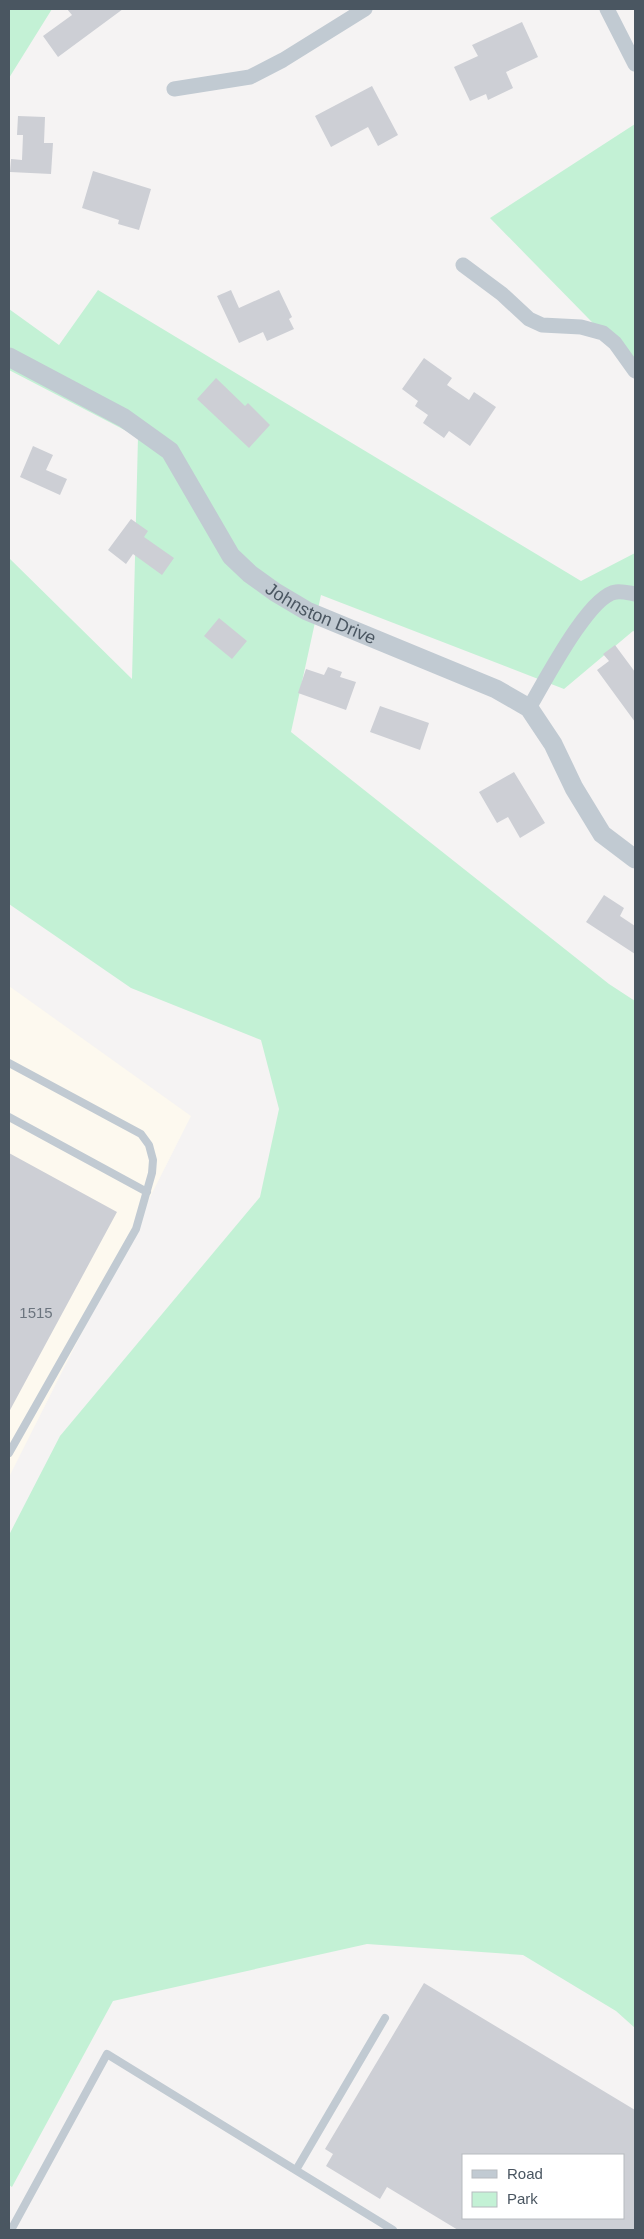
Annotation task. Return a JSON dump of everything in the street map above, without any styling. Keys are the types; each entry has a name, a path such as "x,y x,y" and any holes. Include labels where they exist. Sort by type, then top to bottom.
{"street":[{"path":"174,89 250,77 283,60 365,9"},
{"path":"607,9 635,64"},
{"path":"463,265 502,294 528,319 542,325 581,327 603,333 615,343 635,371"},
{"name":"Johnston Drive","path":"9,357 124,418 170,451 231,556 250,574 275,592 307,611 496,689 529,708 553,744 574,788 602,834 635,859"},
{"path":"529,708 583,619 596,602 615,592 635,594"}],"lane":[{"path":"9,1063 141,1134 149,1145 152,1160 152,1173 136,1229 9,1453"},
{"path":"9,1117 147,1192"},
{"path":"296,2170 385,2018"},
{"path":"11,2230 107,2054 394,2230"}],"shaded area":[{"path":"9,986 191,1116 9,1477"}],"green space":[{"path":"9,9 52,9 9,78"},
{"path":"635,124 635,366 490,218"},
{"path":"98,290 581,581 635,553 635,632 633,631 564,689 321,595 291,732 609,984 635,1001 635,2028 616,2011 523,1955 367,1944 113,2001 12,2187 9,2185 9,1535 60,1436 260,1197 279,1109 261,1040 131,988 9,904 9,558 132,679 138,437 9,370 9,309 59,345"}],"building":[{"path":"67,9 123,9 58,57 43,36 72,15"},
{"path":"522,22 538,57 506,72 513,88 488,100 486,94 470,101 454,67 478,56 472,45"},
{"path":"372,86 398,135 378,146 368,127 331,147 315,116"},
{"path":"18,116 45,117 44,143 53,143 51,174 10,172 11,159 22,160 23,135 17,135"},
{"path":"93,171 151,189 139,230 118,224 119,220 82,208"},
{"path":"231,290 239,308 279,290 292,317 289,319 294,329 267,341 263,332 239,343 217,296"},
{"path":"424,358 452,378 447,385 469,400 474,392 496,407 470,446 449,431 444,438 423,423 428,415 415,406 418,401 402,389"},
{"path":"216,378 245,406 248,403 270,425 249,448 197,399"},
{"path":"33,446 53,455 46,470 67,479 60,495 20,477"},
{"path":"131,519 148,531 144,537 174,558 162,575 133,554 126,564 108,550"},
{"path":"219,618 247,641 232,659 204,636"},
{"path":"615,645 635,672 635,722 597,670 609,661 603,654"},
{"path":"328,667 342,672 340,677 356,682 346,710 298,693 306,669 324,675"},
{"path":"380,706 429,723 420,750 370,732"},
{"path":"514,772 545,823 520,838 508,817 497,823 479,792"},
{"path":"604,895 624,908 620,916 635,926 635,954 586,922"},
{"path":"9,1153 117,1212 9,1412"},
{"path":"424,1983 635,2110 635,2230 458,2230 387,2187 380,2199 326,2166 333,2154 325,2149"}]}
